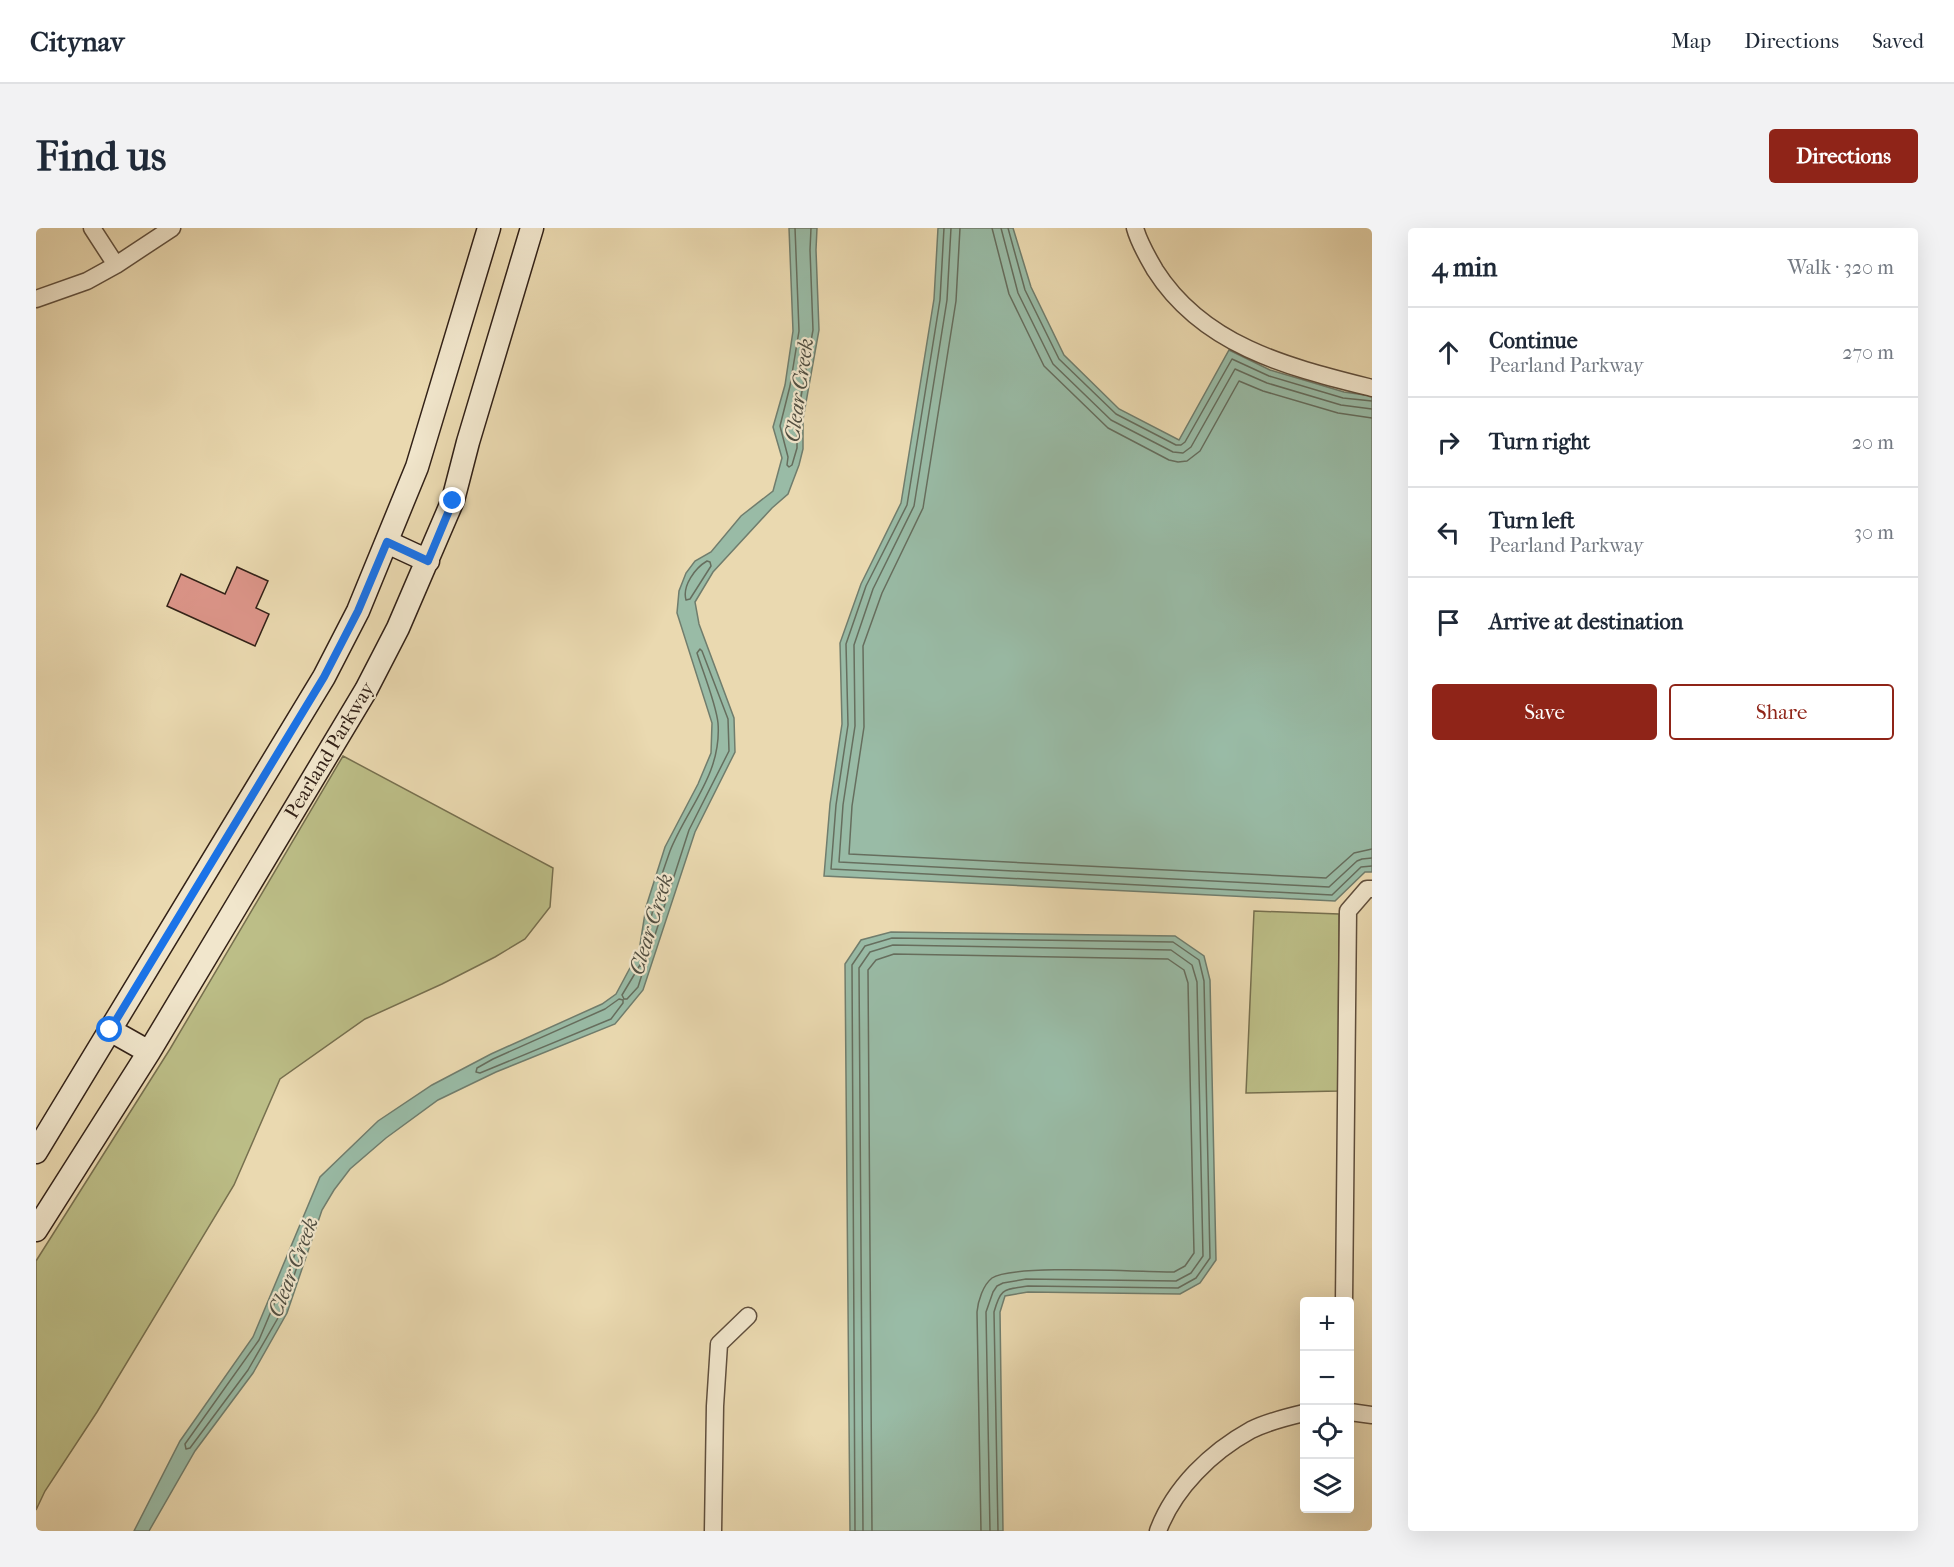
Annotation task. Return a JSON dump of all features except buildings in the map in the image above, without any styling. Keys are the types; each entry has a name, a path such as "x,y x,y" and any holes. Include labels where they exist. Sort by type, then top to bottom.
{"main road":[{"path":"36,1152 324,677 358,611 417,467 489,228"},
{"name":"Pearland Parkway","path":"36,1230 149,1052 366,690 398,628 453,501 468,442 532,228"},
{"path":"387,542 428,561"},
{"path":"110,1030 149,1052"}],"street":[{"path":"92,228 116,266"},
{"path":"36,299 87,280 116,266 172,228"},
{"path":"1135,228 1145,254 1165,285 1209,328 1239,345 1307,372 1372,388"},
{"path":"1344,1297 1348,911 1367,889 1372,889"},
{"path":"712,1531 719,1344 748,1316"},
{"path":"1354,1413 1372,1415"},
{"path":"1158,1531 1174,1499 1196,1471 1224,1448 1252,1430 1300,1414"}],"green space":[{"path":"343,756 553,868 550,907 525,939 442,984 365,1019 280,1079 234,1185 97,1412 45,1491 36,1510 36,1261 170,1049"},
{"path":"1254,911 1339,914 1338,1091 1246,1093"}],"water":[{"name":"Clear Creek","path":"789,228 817,228 819,330 803,419 803,449 788,494 772,508 713,572 695,602 699,624 734,718 735,752 695,832 643,990 615,1024 496,1072 438,1100 386,1138 350,1169 322,1210 287,1313 253,1373 195,1451 149,1531 134,1531 180,1441 253,1337 320,1177 378,1121 432,1085 491,1054 602,1004 616,994 639,951 646,907 665,847 698,784 711,753 712,723 677,613 679,591 686,573 695,561 711,552 741,516 773,491 782,458 773,427 785,385 793,331"},
{"path":"938,228 1013,228 1031,287 1064,355 1119,409 1179,440 1229,350 1270,370 1344,392 1372,396 1372,872 1365,872 1335,901 824,876 830,804 842,724 840,643 861,584 901,503 934,299"},
{"path":"891,932 1175,936 1204,956 1210,980 1216,1260 1200,1283 1180,1294 1028,1292 1005,1296 1000,1312 1003,1531 850,1531 845,964 861,940"}],"route":[{"path":"110,1030 324,677 358,611 387,542 428,561 453,501"}]}
